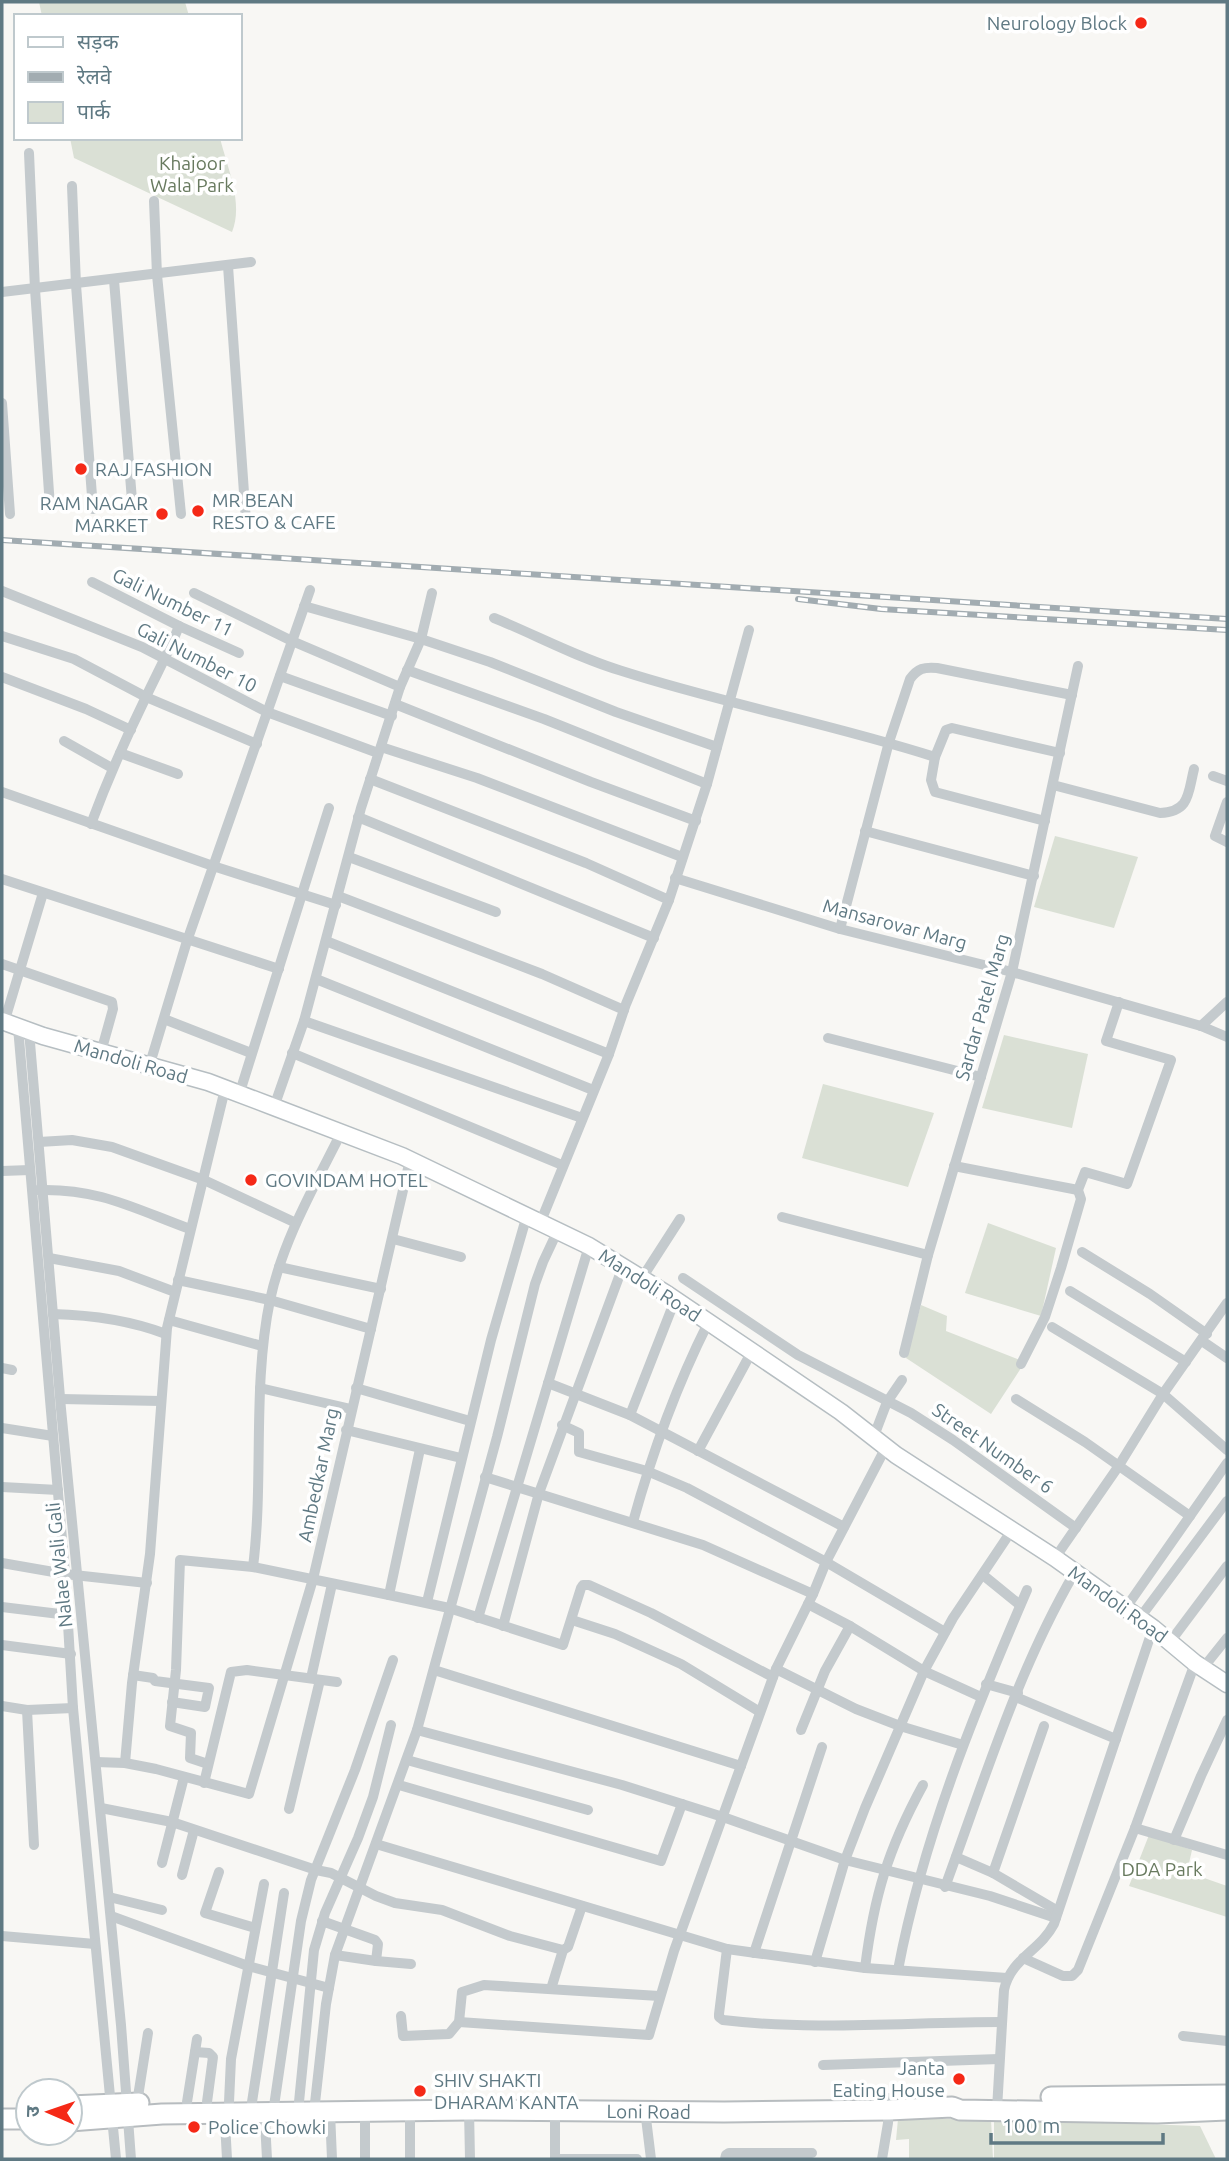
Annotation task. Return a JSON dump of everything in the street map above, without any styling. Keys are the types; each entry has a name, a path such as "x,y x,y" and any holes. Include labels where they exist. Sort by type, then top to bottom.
{"highway":[{"name":"Loni Road","path":"84,2106 271,2112 315,2106 889,2104 952,2107 960,2110 997,2103 1227,2095"},
{"name":"Loni Road","path":"84,2117 122,2106 187,2102 252,2102 271,2112 315,2106 365,2111 724,2112 889,2104"},
{"name":"Loni Road","path":"997,2103 1157,2113 1227,2110"}],"street":[{"path":"29,153 50,507"},
{"path":"72,186 75,285 93,509"},
{"path":"154,201 157,275 181,514"},
{"path":"2,292 251,262"},
{"path":"228,266 246,521"},
{"path":"114,280 132,500"},
{"path":"2,403 10,514"},
{"name":"Gali Number 11","path":"92,582 239,653"},
{"path":"149,1067 187,941 310,590"},
{"name":"Gali Number 10","path":"2,591 92,626 166,660 267,712 379,750 477,778 682,857"},
{"path":"194,593 292,641 400,687"},
{"path":"274,1107 304,1021 358,817 400,687 421,639 432,593"},
{"path":"304,606 421,639 717,747"},
{"path":"494,618 618,670 729,703 888,742 935,757"},
{"path":"91,824 112,768 166,660 179,626"},
{"path":"427,1602 470,1420 513,1258 562,1165 669,900 696,821 749,630"},
{"path":"2,636 74,659 146,697 257,744"},
{"name":"Sardar Patel Marg","path":"904,1353 928,1255 1012,972 1078,666"},
{"path":"840,929 888,742 910,679 916,671 925,667 1072,695"},
{"path":"407,670 544,719 707,783"},
{"path":"280,676 391,716"},
{"path":"2,677 86,709 131,730"},
{"path":"395,704 696,821"},
{"path":"1045,821 935,792 931,780 935,757 941,737 946,730 952,728 1060,753"},
{"path":"64,741 112,768"},
{"path":"120,753 178,774"},
{"path":"1053,785 1160,813 1174,813 1182,808 1187,799 1194,769"},
{"path":"1213,776 1227,781"},
{"path":"370,779 586,863 669,900"},
{"path":"2,792 213,866 302,894 337,900 542,974 624,1010"},
{"path":"1227,802 1215,836 1227,842"},
{"path":"125,1763 133,1675 147,1583 169,1320 204,1180 232,1092 251,1053 329,808"},
{"path":"358,817 654,938"},
{"path":"865,831 1034,876"},
{"path":"349,857 496,912"},
{"name":"Mansarovar Marg","path":"675,878 840,929 1119,1002 1200,1026 1227,1037"},
{"path":"2,879 279,969"},
{"path":"43,893 21,969 13,1025 30,1170 37,1190 53,1436 95,1944 131,2159"},
{"path":"326,941 609,1054"},
{"path":"2,964 112,1002 113,1009 101,1052"},
{"path":"316,979 593,1090"},
{"path":"1021,1364 1043,1321 1061,1268 1081,1199 1078,1190 1085,1172 1127,1184 1171,1060 1107,1041 1119,1002"},
{"path":"1200,1026 1227,1002"},
{"path":"164,1019 251,1053"},
{"path":"304,1021 582,1118"},
{"name":"Mandoli Road","path":"13,1025 149,1067 208,1082 274,1107 410,1160 589,1246 675,1300 1055,1558 1227,1684"},
{"name":"Nalae Wali Gali","path":"13,1025 39,1142 37,1190 49,1258 101,1808 111,1916 122,2106"},
{"path":"828,1038 981,1077"},
{"path":"292,1053 562,1165"},
{"path":"253,1567 260,1496 262,1346 270,1300 296,1223 341,1133"},
{"path":"39,1142 90,1141 143,1157 204,1180 296,1223"},
{"name":"Ambedkar Marg","path":"204,1783 248,1794 313,1579 410,1160"},
{"path":"954,1166 1078,1190"},
{"path":"2,1171 30,1170"},
{"path":"37,1190 78,1191 102,1195 190,1228"},
{"path":"782,1217 928,1255"},
{"path":"642,1278 680,1219"},
{"path":"315,2106 335,1955 417,1730 539,1272 558,1230"},
{"path":"393,1239 461,1257"},
{"path":"478,1618 589,1246"},
{"path":"1082,1252 1150,1294 1227,1358"},
{"path":"49,1258 97,1265 176,1292"},
{"path":"503,1626 539,1493 623,1266"},
{"path":"279,1267 382,1289"},
{"name":"Street Number 6","path":"683,1278 798,1355 911,1413 1076,1528"},
{"path":"178,1280 270,1300 371,1329"},
{"path":"1070,1292 1186,1362"},
{"path":"630,1415 675,1300"},
{"path":"1055,1558 1163,1394 1226,1306"},
{"path":"53,1314 107,1317 143,1325 166,1335"},
{"path":"169,1320 262,1346"},
{"path":"633,1522 661,1431 682,1376 708,1323"},
{"path":"1052,1327 1163,1394 1227,1450"},
{"path":"698,1451 751,1353"},
{"path":"459,2022 648,2036 650,2034 679,1935 775,1673 844,1527 880,1441 887,1402 902,1380"},
{"path":"548,1383 630,1415 844,1527"},
{"path":"260,1388 351,1409"},
{"path":"356,1388 470,1420"},
{"path":"61,1399 161,1401"},
{"path":"1016,1399 1190,1517"},
{"path":"562,1425 579,1433 579,1452 647,1471 687,1489 826,1562 945,1632"},
{"path":"2,1428 53,1436"},
{"path":"346,1430 461,1458"},
{"path":"389,1595 421,1449"},
{"path":"1125,1609 1227,1463"},
{"path":"485,1477 704,1545 811,1599 924,1671 981,1697"},
{"path":"2,1487 58,1490"},
{"path":"997,2103 1007,1978 1051,1930 1116,1740 1146,1624 1227,1501"},
{"path":"815,1962 845,1860 869,1796 924,1671 945,1632 1012,1530"},
{"path":"208,1764 190,1758 191,1733 170,1728 180,1560 253,1567 427,1602 563,1645 581,1588 583,1585 589,1585 775,1673 817,1688 833,1699 900,1726 963,1745"},
{"path":"2,1563 65,1574 147,1583"},
{"path":"1170,1642 1227,1566"},
{"path":"945,1887 1017,1695 1055,1607 1075,1572"},
{"path":"983,1575 1020,1605"},
{"path":"289,1809 316,1679 332,1584"},
{"path":"898,1970 918,1880 963,1745 1027,1590"},
{"path":"2,1607 68,1615"},
{"path":"572,1620 615,1634 669,1658 761,1712"},
{"path":"801,1730 817,1688 850,1626"},
{"path":"1023,1958 1063,1976 1072,1976 1078,1970 1199,1665 1227,1638"},
{"path":"2,1645 71,1654"},
{"path":"267,2159 271,2112 301,1921 316,1870 355,1770 393,1660"},
{"path":"96,1762 125,1763 204,1783 231,1672 237,1670 337,1682"},
{"path":"433,1670 741,1766"},
{"path":"133,1675 153,1678 155,1681 209,1688 205,1707 172,1702"},
{"path":"986,1684 1017,1695 1116,1740"},
{"path":"2,1706 27,1710 74,1708"},
{"path":"27,1710 34,1845"},
{"path":"1174,1840 1227,1720"},
{"path":"332,2159 315,2106 310,1983 314,1950 322,1921 373,1797 391,1725"},
{"path":"993,1873 1044,1726"},
{"path":"417,1730 622,1785 845,1860 1057,1914"},
{"path":"754,1953 822,1747"},
{"path":"407,1760 588,1810"},
{"path":"162,1863 184,1777"},
{"path":"399,1785 661,1861 682,1804"},
{"path":"865,1968 883,1870 923,1785"},
{"path":"101,1808 172,1822 340,1878 395,1903 442,1910 510,1936 563,1950"},
{"path":"1135,1828 1227,1855"},
{"path":"182,1875 194,1830"},
{"path":"376,1844 727,1949 865,1968 1007,1978"},
{"path":"956,1857 993,1873 1057,1914"},
{"path":"219,1872 205,1913 255,1928"},
{"path":"229,2102 231,2059 264,1884"},
{"path":"252,2102 284,1893"},
{"path":"109,1898 162,1910"},
{"path":"551,1989 563,1950 568,1947 582,1906"},
{"path":"111,1916 248,1966 329,1988"},
{"path":"322,1921 377,1941 376,1961"},
{"path":"2,1936 95,1944"},
{"path":"727,1949 719,2014 723,2020 788,2025 868,2026 922,2022 1002,2022"},
{"path":"335,1955 411,1964"},
{"path":"401,2016 405,2037 449,2034 459,2022 461,1994 465,1990 484,1985 659,1996"},
{"path":"116,2159 122,2106 148,2033"},
{"path":"1183,2036 1227,2040"},
{"path":"187,2102 197,2039"},
{"path":"195,2052 209,2053 213,2057 207,2102"},
{"path":"823,2065 999,2059"},
{"path":"882,2159 889,2104"},
{"path":"470,2110 470,2159"},
{"path":"645,2110 652,2159"},
{"path":"365,2111 365,2159"},
{"path":"410,2111 410,2159"},
{"path":"555,2111 555,2159 637,2159"},
{"path":"225,2122 226,2159"},
{"path":"725,2159 729,2153 812,2153"}],"green space":[{"path":"39,2 185,2 188,14 42,14"},
{"name":"Khajoor Wala Park","path":"70,140 221,140 235,198 232,232 74,158"},
{"path":"1055,836 1138,857 1114,928 1034,907"},
{"path":"1004,1035 1088,1054 1072,1128 982,1108"},
{"path":"823,1084 934,1113 908,1187 802,1158"},
{"path":"988,1223 1056,1248 1041,1316 965,1293"},
{"path":"921,1305 947,1316 946,1331 1025,1362 991,1414 906,1358"},
{"name":"DDA Park","path":"1149,1835 1192,1850 1187,1872 1227,1886 1227,1917 1129,1886"},
{"path":"898,2119 991,2119 993,2159 909,2159 909,2139 896,2140"},
{"path":"994,2119 1200,2126 1216,2159 994,2159"}],"railway":[{"path":"2,540 1227,619"},
{"path":"798,599 881,609 1227,630"}],"place":[{"name":"Neurology Block","path":"1141,23"},
{"name":"RAJ FASHION","path":"81,469"},
{"name":"MR BEAN RESTO & CAFE","path":"198,511"},
{"name":"RAM NAGAR MARKET","path":"162,514"},
{"name":"GOVINDAM HOTEL","path":"251,1180"},
{"name":"Janta Eating House","path":"959,2079"},
{"name":"SHIV SHAKTI DHARAM KANTA","path":"420,2091"},
{"name":"Police Chowki","path":"194,2127"}]}
